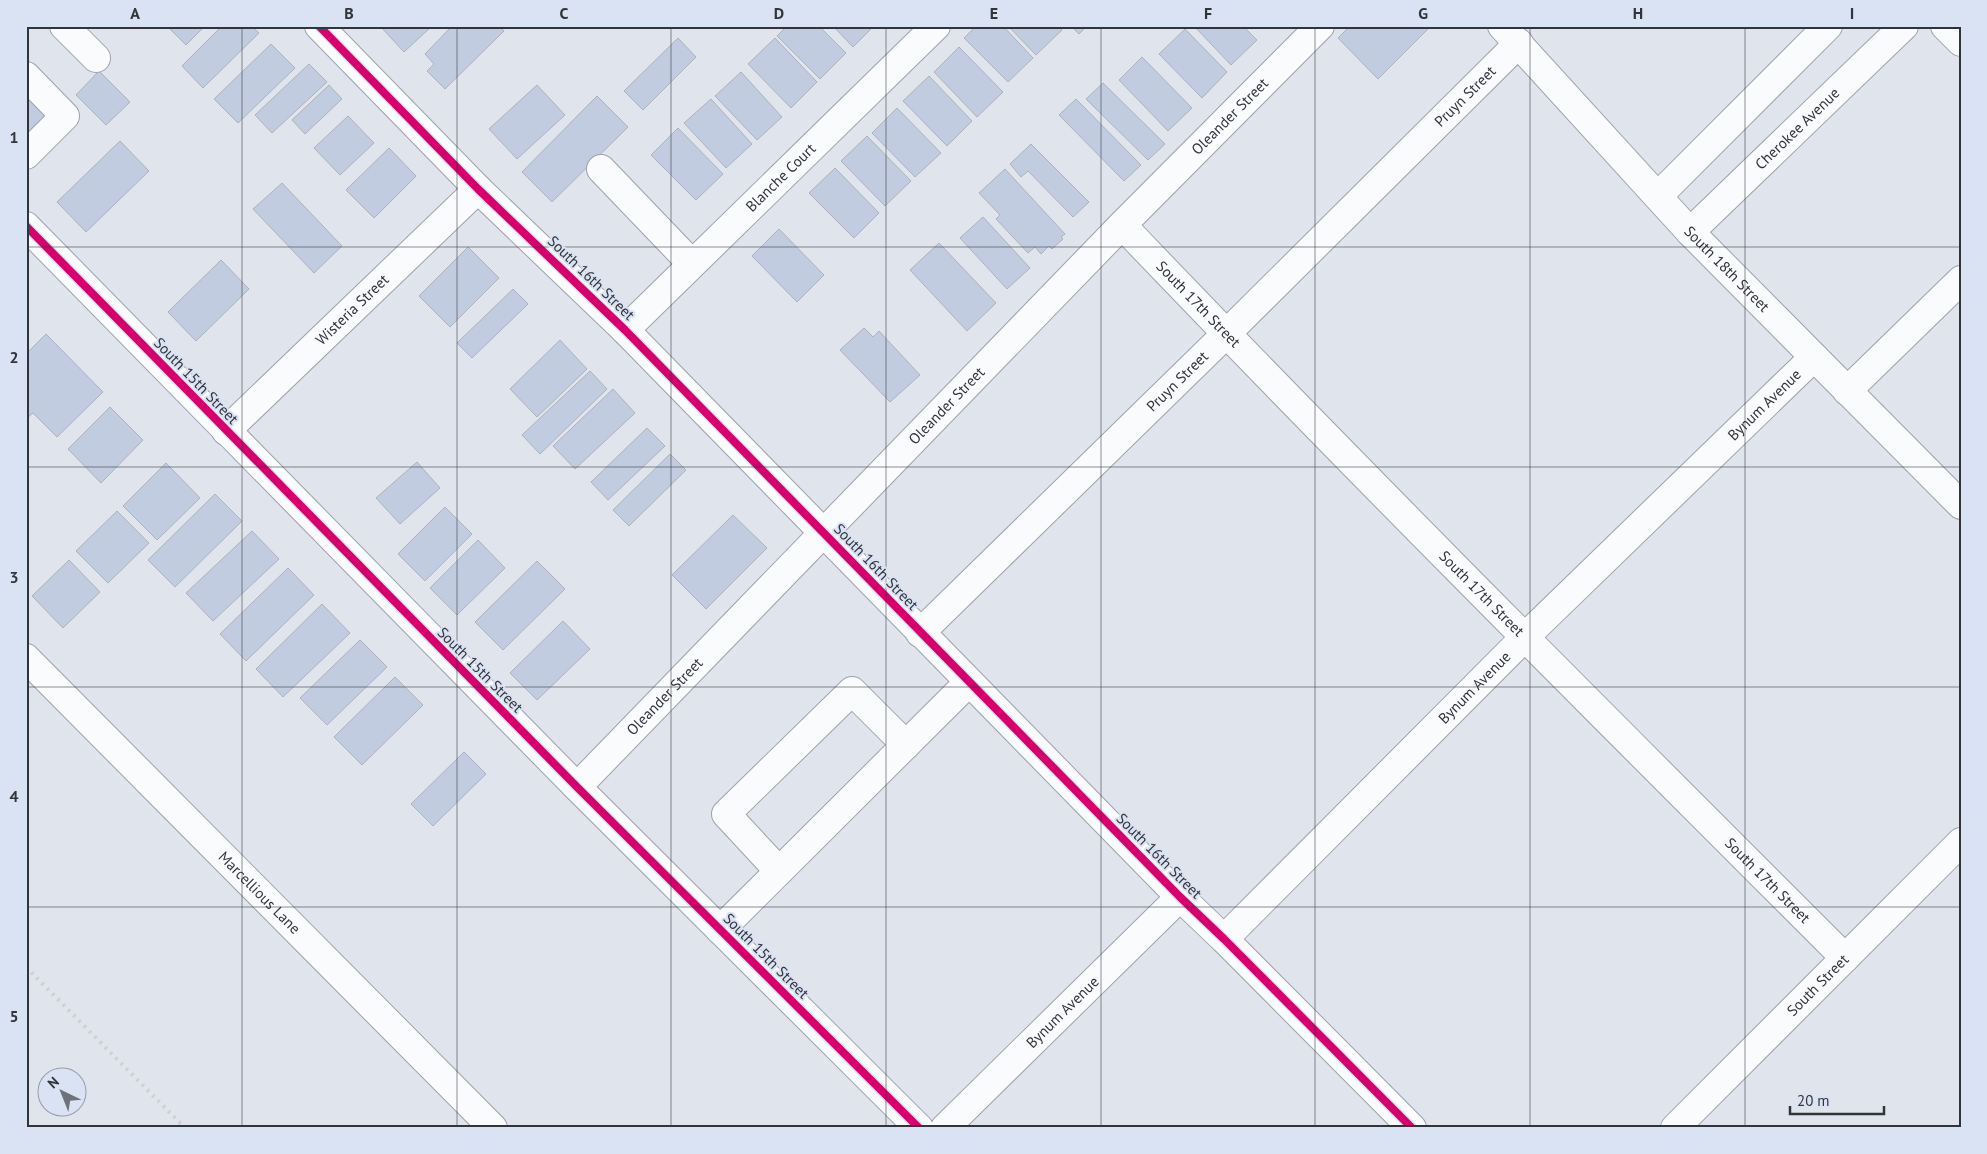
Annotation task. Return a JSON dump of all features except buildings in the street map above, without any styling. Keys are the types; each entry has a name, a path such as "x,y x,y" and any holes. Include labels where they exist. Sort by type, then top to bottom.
{"street":[{"path":"64,26 96,58"},
{"name":"South 16th Street","path":"319,26 478,189 625,330 1180,897 1412,1128"},
{"name":"Blanche Court","path":"625,330 936,26"},
{"name":"Oleander Street","path":"577,787 1122,225 1320,26"},
{"path":"1658,196 1828,26"},
{"name":"Cherokee Avenue","path":"1690,232 1904,26"},
{"path":"1945,26 1961,42"},
{"name":"South 18th Street","path":"1515,33 1690,232 1961,505"},
{"name":"Pruyn Street","path":"920,632 1226,334 1515,33"},
{"path":"26,76 65,116 26,155"},
{"path":"601,170 692,264"},
{"name":"Wisteria Street","path":"226,431 478,189"},
{"name":"South 17th Street","path":"1122,225 1226,334 1525,638 1845,958"},
{"name":"South 15th Street","path":"26,226 577,787 919,1128"},
{"path":"1848,390 1961,280"},
{"name":"Bynum Avenue","path":"1224,939 1525,638 1814,357"},
{"name":"Marcellious Lane","path":"26,658 493,1128"},
{"path":"720,930 969,682"},
{"path":"779,871 726,814 852,691 906,745"},
{"name":"South Street","path":"1675,1128 1961,842"},
{"name":"Bynum Avenue","path":"945,1128 1180,897"}],"railway":[{"path":"26,967 185,1128"}],"cycle path":[{"path":"319,26 478,189 625,330 1180,897 1412,1128"},
{"path":"26,226 577,787 919,1128"}]}
